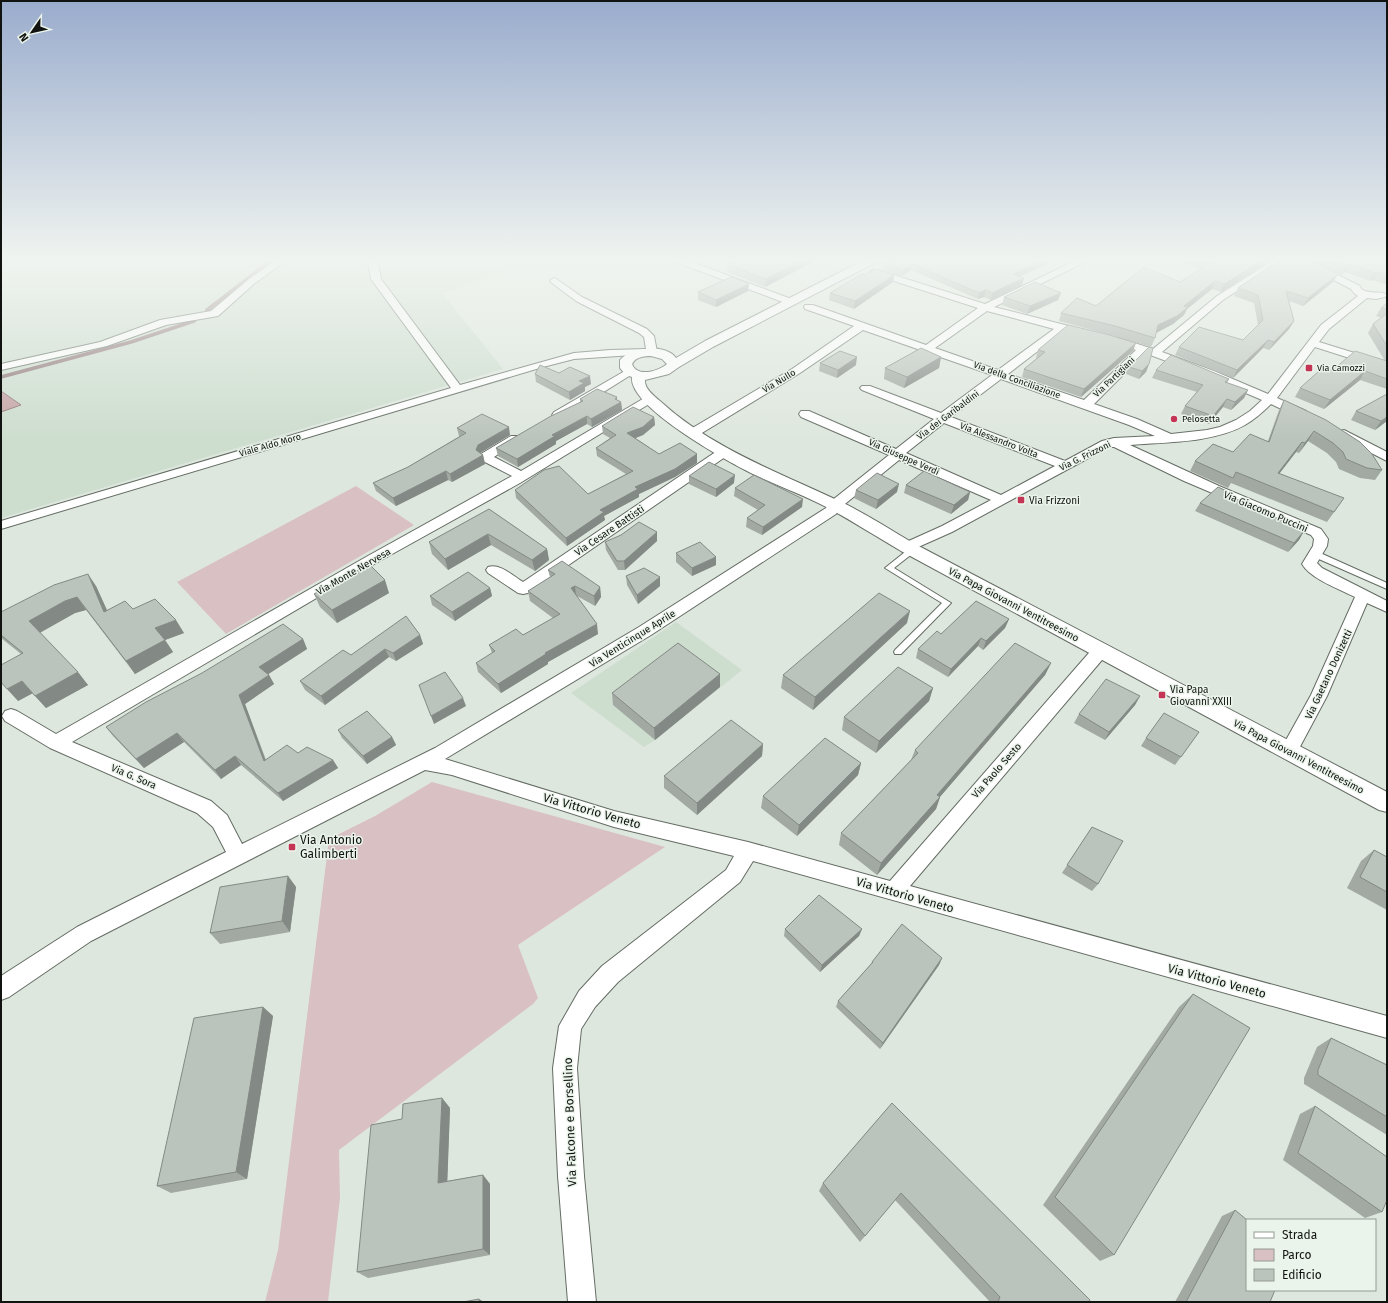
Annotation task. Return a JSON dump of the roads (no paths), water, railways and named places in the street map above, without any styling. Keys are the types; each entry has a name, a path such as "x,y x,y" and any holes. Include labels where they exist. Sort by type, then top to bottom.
{"street":[{"path":"1,367 103,344 164,322 184,319"},
{"path":"406,319 458,390"},
{"path":"620,319 643,330 650,336 651,352"},
{"path":"648,397 651,382 672,369 674,364 759,319"},
{"name":"Via della Conciliazione","path":"844,319 1133,422 1169,438"},
{"path":"928,348 969,319"},
{"path":"1026,319 1078,331"},
{"path":"1155,353 1195,319"},
{"path":"1270,399 1325,327 1333,319"},
{"name":"Via Nullo","path":"693,433 796,371 863,325"},
{"name":"Via dei Garibaldini","path":"835,505 942,418 1063,328"},
{"path":"1107,338 1155,353 1270,399 1313,419"},
{"path":"1313,343 1387,367"},
{"path":"632,371 626,363 629,358 651,352 710,344"},
{"name":"Via Partigiani","path":"1086,405 1143,349"},
{"path":"651,352 669,357 674,364"},
{"name":"Viale Aldo Moro","path":"1,525 539,365 574,356 651,352"},
{"name":"Viale Aldo Moro","path":"539,365 580,360 605,361 632,371"},
{"path":"548,420 632,371 662,374"},
{"name":"Via Papa Giovanni Ventitreesimo","path":"632,371 648,397 672,420 724,452 759,471 835,505 910,548 1387,803"},
{"name":"Via Alessandro Volta","path":"866,388 1064,465"},
{"name":"Via Monte Nervesa","path":"56,743 371,560 521,476 648,397"},
{"name":"Via G. Frizzoni","path":"910,548 1106,444 1114,442 1207,434 1224,430 1254,414 1270,399"},
{"name":"Via Giuseppe Verdi","path":"805,414 1002,500"},
{"path":"1334,429 1386,455"},
{"path":"521,476 485,457 523,434"},
{"name":"Via Giacomo Puccini","path":"1114,442 1139,455 1228,495 1316,532 1321,539 1318,550 1309,564 1317,571 1364,595"},
{"name":"Via Cesare Battisti","path":"493,570 523,589 724,452"},
{"name":"Via Venticinque Aprile","path":"423,762 483,729 645,631 832,511 835,505"},
{"path":"1364,595 1387,607"},
{"name":"Via Gaetano Donizetti","path":"1289,751 1319,696 1364,595"},
{"name":"Via Paolo Sesto","path":"893,892 982,786 1101,650"},
{"name":"Via G. Sora","path":"11,716 56,743 204,807 220,821 238,855"},
{"path":"1,989 84,934 423,762"},
{"name":"Via Vittorio Veneto","path":"423,762 452,768 614,818 748,852 1387,1027"},
{"name":"Via Falcone e Borsellino","path":"582,1302 571,1176 565,1068 570,1026 587,999 610,974 732,876 748,852"}],"lane":[{"path":"898,652 947,603 889,568 910,548"},
{"path":"1318,550 1387,586"}],"waterway":[{"path":"1,377 131,342 194,321"}],"place":[{"name":"Via Camozzi","path":"1309,368"},
{"name":"Pelosetta","path":"1174,419"},
{"name":"Via Frizzoni","path":"1021,500"},
{"name":"Via Papa Giovanni XXIII","path":"1162,695"},
{"name":"Via Antonio Galimberti","path":"292,847"}]}
